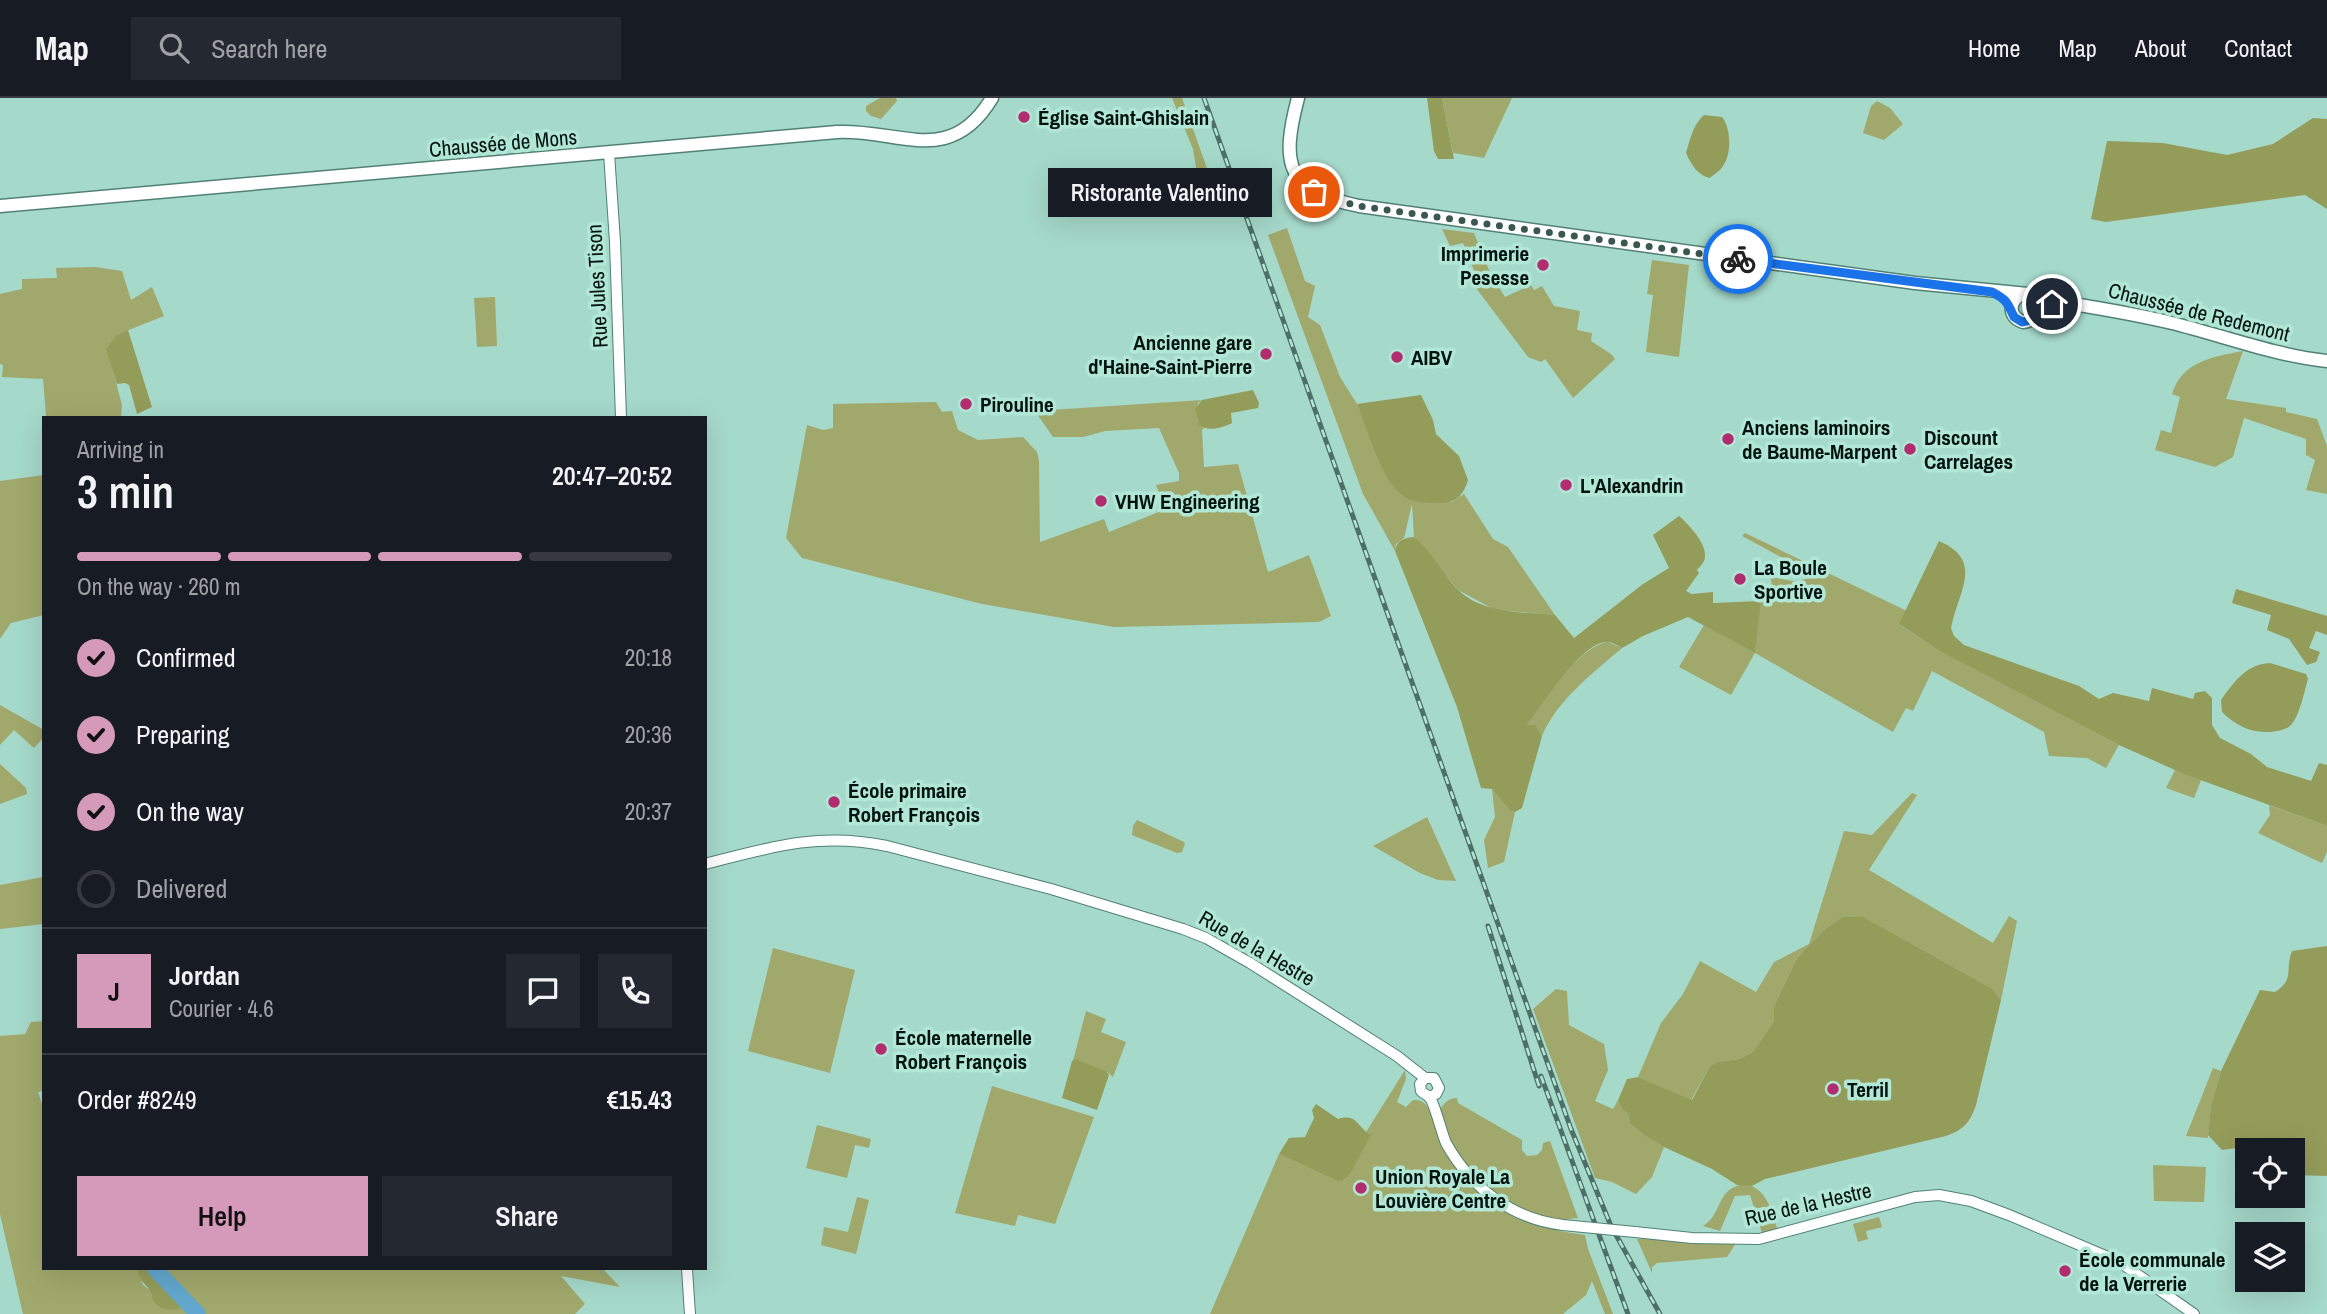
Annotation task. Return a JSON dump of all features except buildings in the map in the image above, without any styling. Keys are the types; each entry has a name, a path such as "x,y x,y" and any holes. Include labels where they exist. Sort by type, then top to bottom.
{"main road":[{"name":"Chaussée de Mons","path":"0,206 837,132 862,132 915,141 942,139 956,135 976,121 992,98"},
{"path":"1298,98 1289,137 1292,166 1306,187 1325,197 1359,206 1424,215 1992,292 2013,292 2035,298 2039,305 2038,313"},
{"path":"1992,292 2011,306 2014,317 2020,321 2029,321 2047,305 2061,302"},
{"path":"2011,306 2014,299 2020,295"},
{"name":"Chaussée de Redemont","path":"2035,298 2092,306 2172,323 2256,349 2327,361"}],"street":[{"name":"Rue Jules Tison","path":"609,153 621,416"},
{"name":"Rue de la Hestre","path":"707,863 780,844 826,840 860,841 1051,889 1167,922 1206,938 1250,963 1386,1049 1425,1078 1434,1078 1439,1084 1436,1094 1429,1097"},
{"name":"Rue de la Hestre","path":"1425,1078 1420,1088 1424,1095 1429,1097 1446,1142 1469,1176 1480,1188 1518,1213 1549,1223 1692,1238 1759,1239 1915,1197 1939,1195 1971,1201 2009,1215 2121,1263 2194,1314"},
{"path":"687,1270 691,1314"}],"green space":[{"path":"880,98 896,98 897,101 881,119 866,111 866,106"},
{"path":"1172,98 1182,98 1219,195 1203,192 1203,188 1199,186 1193,149"},
{"path":"1427,98 1442,98 1454,159 1438,159 1434,151"},
{"path":"1442,98 1512,98 1484,158 1453,153"},
{"path":"1877,101 1890,108 1903,124 1884,140 1863,133 1871,106"},
{"path":"1704,115 1722,117 1729,134 1726,161 1710,178 1698,172 1686,153 1695,128"},
{"path":"2313,118 2327,119 2327,209 2305,195 2106,222 2091,219 2107,141 2163,143 2227,155 2273,144"},
{"path":"1287,228 1305,281 1315,286 1308,317 1320,325 1340,377 1366,424 1451,502 1464,494 1493,539 1508,547 1555,615 1495,610 1458,590 1414,537 1412,504 1404,538 1396,544 1395,551 1363,494 1268,235"},
{"path":"1442,229 1474,233 1491,275 1505,297 1531,285 1534,290 1542,286 1554,306 1580,311 1577,330 1592,333 1591,341 1615,359 1573,398 1545,359 1541,362 1528,357 1473,284 1476,275 1463,243 1450,246"},
{"path":"1652,260 1689,265 1679,357 1646,352 1653,295 1647,294"},
{"path":"95,267 122,271 131,300 152,287 164,316 116,335 107,348 122,405 121,416 46,416 43,379 2,377 0,294 22,289 22,279 57,278 56,268"},
{"path":"495,297 497,346 477,347 474,298"},
{"path":"128,330 152,407 137,414 129,385 117,384 106,349 116,335"},
{"path":"2243,351 2226,399 2286,408 2286,412 2317,419 2327,446 2327,494 2306,490 2315,460 2306,455 2306,439 2244,418 2233,457 2215,467 2155,450 2161,430 2171,433 2180,397 2172,394 2183,374 2200,362"},
{"path":"1253,390 1259,403 1258,408 1231,413 1232,423 1220,428 1211,429 1199,425 1195,409 1202,400"},
{"path":"1421,395 1433,420 1436,434 1459,456 1468,480 1459,496 1452,501 1431,503 1414,501 1403,496 1378,460 1357,404"},
{"path":"1202,400 1198,403 1197,417 1204,428 1204,467 1238,464 1268,572 1309,555 1331,616 1319,622 1114,627 982,604 802,558 786,538 807,425 823,430 833,428 833,404 936,402 942,412 952,411 958,430 978,440 1023,437 1037,452 1039,461 1040,542 1104,519 1109,532 1166,509 1156,485 1179,481 1179,473 1159,428 1105,431 1083,437 1053,437 1035,411"},
{"path":"42,475 42,615 11,623 0,639 0,481"},
{"path":"1679,516 1698,536 1705,555 1697,570 1699,573 1686,591 1692,594 1713,592 1713,603 1761,601 1755,653 1688,617 1622,648 1607,642 1592,648 1571,667 1527,725 1536,725 1542,736 1522,808 1515,812 1510,811 1492,789 1481,788 1457,707 1395,551 1397,544 1414,537 1456,588 1477,603 1502,610 1555,615 1574,638 1643,584 1669,568 1653,535"},
{"path":"1745,533 1907,611 1900,625 1936,648 2119,745 2106,768 2087,758 2049,756 2044,732 1932,671 1913,711 1906,708 1893,732 1755,653 1761,590 1772,588 1771,577 1798,582 1814,575 1742,536"},
{"path":"1939,541 1953,549 1965,568 1965,578 1951,628 1954,636 1964,645 2079,686 2099,699 2113,693 2149,701 2152,688 2193,699 2195,693 2205,691 2212,698 2212,725 2220,738 2251,754 2267,767 2311,781 2319,763 2327,765 2327,826 2184,774 2119,745 1940,651 1899,624"},
{"path":"2236,589 2327,616 2327,635 2316,631 2309,648 2320,652 2316,662 2307,665 2289,639 2267,630 2271,615 2232,603"},
{"path":"1704,625 1755,653 1731,695 1679,667"},
{"path":"1608,642 1622,648 1566,699 1542,736 1536,725 1525,728 1573,665 1597,646"},
{"path":"2270,663 2306,674 2308,679 2301,703 2294,721 2287,728 2271,732 2250,730 2222,712 2221,700 2247,670"},
{"path":"0,705 42,729 42,739 34,748 14,730 0,745"},
{"path":"0,764 26,788 27,794 0,804"},
{"path":"2175,770 2201,780 2194,798 2166,788"},
{"path":"1492,789 1510,811 1515,812 1504,862 1488,868 1484,840 1495,817"},
{"path":"1912,793 1917,795 1869,870 1993,943 2009,916 2017,921 2001,1000 1993,989 1862,916 1842,917 1825,929 1796,960 1774,1006 1774,1021 1753,1052 1739,1059 1717,1062 1710,1066 1691,1100 1638,1077 1661,1023 1683,994 1700,961 1756,992 1774,962 1809,944 1844,831 1872,835"},
{"path":"2269,805 2327,826 2327,852 2322,863 2258,833 2270,815"},
{"path":"1427,817 1456,881 1438,880 1420,873 1373,846"},
{"path":"1137,820 1184,842 1182,852 1177,853 1132,835"},
{"path":"42,877 42,924 0,929 0,885"},
{"path":"1862,916 1993,989 2001,1000 1976,1105 1965,1125 1946,1136 1765,1179 1752,1186 1737,1185 1712,1169 1664,1147 1630,1124 1628,1114 1621,1108 1618,1100 1627,1079 1638,1077 1692,1100 1710,1066 1717,1062 1739,1059 1753,1052 1774,1021 1774,1006 1796,960 1806,948 1842,917"},
{"path":"2327,946 2327,1176 2305,1175 2305,1138 2235,1138 2235,1148 2222,1150 2208,1135 2211,1105 2221,1071 2260,990 2275,992 2285,982 2292,951"},
{"path":"773,948 855,970 830,1073 748,1051"},
{"path":"1556,989 1567,991 1569,1025 1604,1044 1608,1070 1595,1101 1613,1109 1618,1100 1621,1108 1628,1114 1630,1124 1664,1147 1652,1177 1636,1194 1612,1182 1595,1178 1533,1009"},
{"path":"1086,1011 1106,1019 1101,1032 1126,1042 1113,1077 1106,1071 1073,1061"},
{"path":"42,1021 42,1091 38,1092 42,1104 42,1270 137,1270 151,1296 184,1303 183,1292 164,1270 604,1270 620,1287 561,1276 585,1304 575,1314 23,1314 0,1214 0,1036 25,1034 31,1022"},
{"path":"1075,1059 1106,1071 1109,1075 1097,1110 1062,1098 1072,1061"},
{"path":"2213,1068 2221,1071 2211,1105 2208,1138 2186,1136"},
{"name":"Union Royale La Louvière Centre","path":"1405,1070 1406,1079 1397,1102 1406,1107 1413,1100 1420,1101 1432,1115 1446,1102 1457,1098 1458,1103 1522,1140 1522,1150 1527,1156 1537,1155 1542,1150 1543,1143 1550,1141 1578,1218 1549,1222 1536,1219 1468,1176 1465,1180 1492,1204 1520,1219 1550,1229 1585,1235 1613,1314 1605,1314 1592,1281 1586,1295 1563,1314 1210,1314 1279,1154 1337,1181 1344,1181 1370,1134 1366,1132"},
{"path":"992,1086 1094,1117 1055,1224 1018,1215 1015,1226 955,1213"},
{"path":"1316,1104 1338,1119 1353,1119 1371,1135 1350,1174 1343,1181 1337,1181 1279,1154 1289,1138 1305,1137 1314,1118 1312,1110"},
{"path":"817,1125 871,1139 869,1148 855,1145 847,1178 806,1168"},
{"path":"2153,1165 2206,1167 2204,1202 2154,1201"},
{"path":"1745,1184 1759,1191 1764,1197 1779,1234 1764,1239 1750,1195 1735,1196 1720,1231 1703,1226 1710,1221 1729,1190"},
{"path":"857,1197 869,1200 856,1254 821,1245 824,1227 848,1232"},
{"path":"1879,1217 1882,1227 1866,1231 1868,1239 1858,1242 1853,1224"},
{"path":"1637,1239 1738,1240 1727,1257 1657,1263 1652,1267 1652,1273"},
{"path":"137,1270 164,1270 185,1295 180,1309 158,1306"}],"waterway":[{"path":"156,1270 198,1314"}],"railway":[{"path":"1204,98 1571,1129 1611,1226 1660,1314"},
{"path":"1488,926 1539,1086"},
{"path":"1541,1076 1628,1314"}],"way so far":[{"path":"1314,192 1359,206 1738,259"}],"place":[{"name":"Église Saint-Ghislain","path":"1024,117"},
{"name":"Ristorante Valentino","path":"1314,192"},
{"name":"Imprimerie Pesesse","path":"1543,265"},
{"name":"Ancienne gare d'Haine-Saint-Pierre","path":"1266,354"},
{"name":"AIBV","path":"1397,357"},
{"name":"Pirouline","path":"966,404"},
{"name":"Anciens laminoirs de Baume-Marpent","path":"1728,439"},
{"name":"Discount Carrelages","path":"1910,449"},
{"name":"L'Alexandrin","path":"1566,485"},
{"name":"VHW Engineering","path":"1101,501"},
{"name":"La Boule Sportive","path":"1740,579"},
{"name":"École primaire Robert François","path":"834,802"},
{"name":"École maternelle Robert François","path":"881,1049"},
{"name":"Terril","path":"1833,1089"},
{"name":"Union Royale La Louvière Centre","path":"1361,1188"},
{"name":"École communale de la Verrerie","path":"2065,1271"}],"route":[{"path":"1738,259 1992,292 2007,301 2014,317 2022,322 2032,320 2042,308 2052,304"}]}
